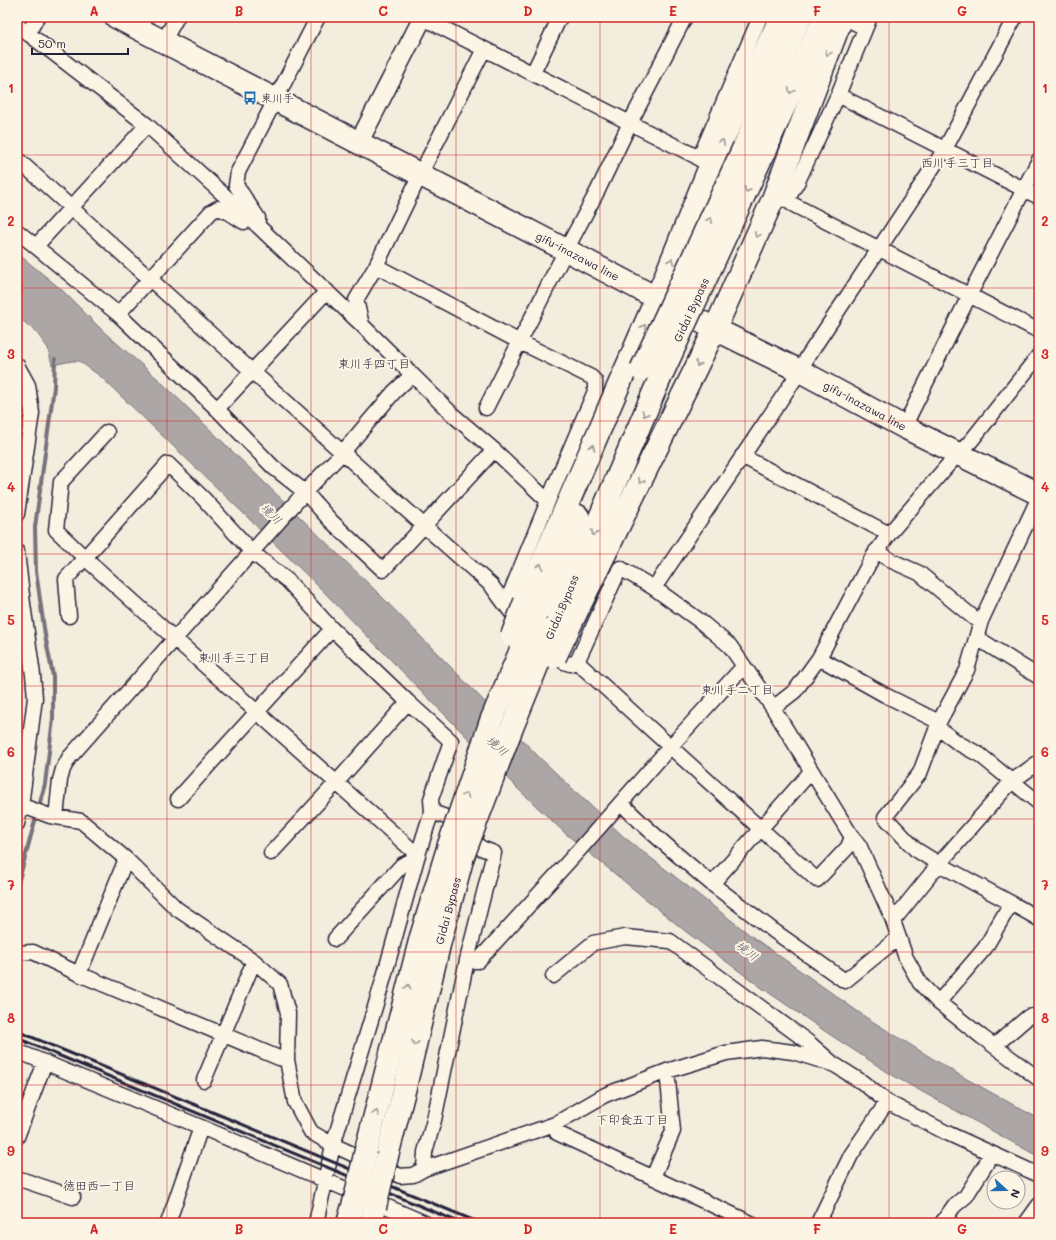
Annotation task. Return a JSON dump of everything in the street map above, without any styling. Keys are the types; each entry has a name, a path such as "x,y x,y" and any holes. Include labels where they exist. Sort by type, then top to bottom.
{"main road":[{"name":"gifu-inazawa line","path":"116,17 657,297 715,329 800,371 904,427 1039,494"},
{"path":"522,606 657,297 705,162 782,17"},
{"name":"Gidai Bypass","path":"348,1223 421,937 456,851 510,735 651,374 744,147 800,17"},
{"name":"Gidai Bypass","path":"373,1215 439,945 456,851 492,721 491,692 522,606 651,374 764,154 824,17"},
{"path":"510,735 527,719 575,615 780,199 846,19"}],"street":[{"path":"28,34 37,17"},
{"path":"164,42 177,17"},
{"path":"258,226 258,218 236,185 238,172 318,17"},
{"path":"359,142 422,17 705,162 760,17"},
{"path":"533,73 560,17"},
{"path":"486,408 685,17"},
{"path":"654,588 800,371 808,356 945,149 1015,17"},
{"path":"846,19 867,22 838,95 798,181 780,199 1039,331"},
{"path":"17,25 147,125 258,226 327,291 453,415 494,450 548,501"},
{"path":"362,325 356,300 376,266 484,49"},
{"path":"838,95 1039,197"},
{"path":"36,246 147,125"},
{"path":"17,159 423,526 491,585 522,606"},
{"path":"904,427 1039,160"},
{"path":"118,314 211,212 218,208 228,212 251,226 258,226"},
{"path":"17,231 118,314 217,409 302,496 383,570 494,450"},
{"path":"376,266 520,342 591,377 595,381 595,391 510,594 522,606"},
{"path":"217,409 327,291"},
{"path":"773,708 795,690 819,658 876,551 958,453 971,441 1039,356"},
{"path":"17,366 28,385 32,413 17,514"},
{"path":"53,816 63,768 69,758 255,548 342,453 394,392 412,375"},
{"path":"106,432 61,482 56,530 84,558 412,850 417,858"},
{"path":"742,456 889,534"},
{"path":"69,616 66,579 168,464 255,548 332,628 408,702 451,741 431,799 432,812 417,858 382,984 333,1145 316,1223"},
{"path":"1039,497 981,621 967,670 938,725 920,773 885,817 915,848 939,864 1039,919"},
{"path":"876,551 892,561 919,573 974,618 981,621"},
{"path":"17,552 23,604 34,674 35,698 21,806 17,824"},
{"path":"522,606 513,616 564,662 570,664 577,662 620,568 654,588 700,621 730,646 773,708 852,837 859,844 892,918 906,958 920,983 938,1002 1039,1079"},
{"path":"178,799 332,628"},
{"path":"976,639 982,641 1039,677"},
{"path":"819,658 938,725 958,743 980,755 1011,782 1039,803"},
{"path":"577,662 817,880 848,847 852,837"},
{"path":"467,960 478,961 744,666"},
{"path":"271,853 408,702"},
{"path":"892,918 897,916 939,864 1011,782 1039,762"},
{"path":"712,884 807,776 813,773"},
{"path":"21,806 53,816 81,821 126,859 177,909 254,961 280,984 288,1013 287,1060 295,1102 311,1132 333,1145 400,1176 413,1175 424,1169 555,1124 605,1095 667,1070 726,1053 762,1048 793,1052 835,1065"},
{"path":"617,807 658,838 712,884 774,931 845,981 892,942 900,940"},
{"path":"424,1169 425,1152 434,1120 467,960 494,853 481,848 446,817 432,812"},
{"path":"335,939 402,865 417,858"},
{"path":"79,974 126,859"},
{"path":"938,1002 985,948 1011,903"},
{"path":"553,976 593,943 625,937 670,941 808,1042 835,1065 862,1082 887,1102 990,1154 1039,1175"},
{"path":"19,953 33,952 79,974 279,1058 287,1060"},
{"path":"204,1080 222,1034 254,961"},
{"path":"996,1047 999,1042 1028,1017 1039,1015"},
{"path":"17,1051 326,1179 404,1218 425,1223"},
{"path":"17,1137 45,1062"},
{"path":"653,1177 673,1131 667,1070"},
{"path":"818,1223 851,1155 887,1102"},
{"path":"555,1124 557,1132 751,1223"},
{"path":"168,1223 201,1127"},
{"path":"942,1223 954,1206 966,1196 986,1164 990,1154"},
{"path":"17,1178 73,1197"},
{"path":"1026,1223 1038,1208"}],"water":[{"name":"境川","path":"17,253 62,290 104,332 158,379 376,591 539,757 624,837 754,938 867,1018 956,1073 1039,1119 1039,1157 892,1075 829,1034 762,988 685,931 566,834 517,788 323,591 100,376 79,361 52,365 48,348 36,332 17,316"}],"waterway":[{"path":"17,887 45,784 53,719 53,676 45,635 36,571 35,527 54,387 55,359"}],"railway":[{"path":"17,1031 480,1223"},
{"path":"17,1038 461,1223"}],"place":[{"name":"東川手","path":"250,98"}],"district":[{"name":"西川手三丁目","path":"957,163"},
{"name":"東川手四丁目","path":"374,364"},
{"name":"東川手三丁目","path":"234,658"},
{"name":"東川手二丁目","path":"737,690"},
{"name":"下印食五丁目","path":"632,1120"},
{"name":"徳田西一丁目","path":"99,1186"}]}
